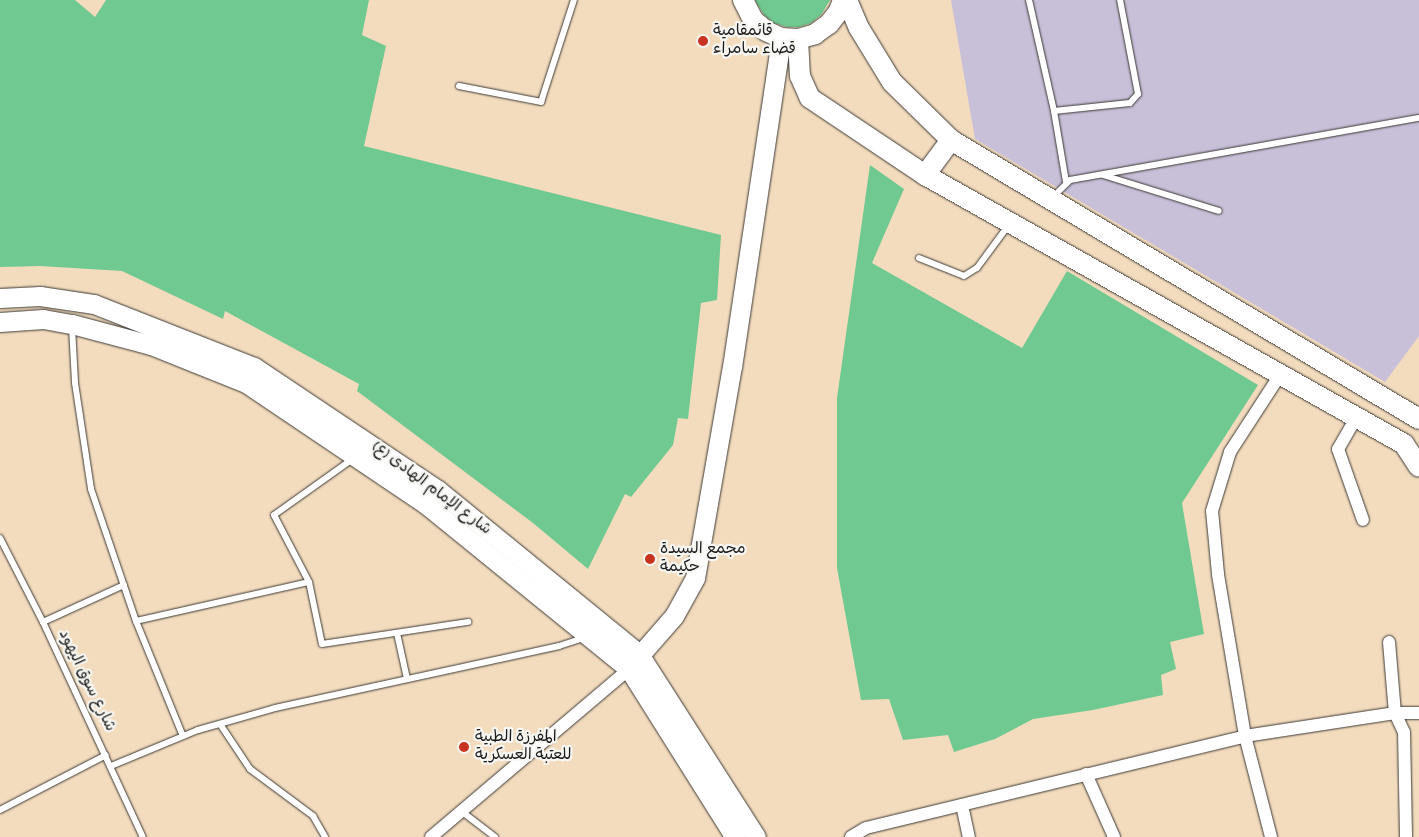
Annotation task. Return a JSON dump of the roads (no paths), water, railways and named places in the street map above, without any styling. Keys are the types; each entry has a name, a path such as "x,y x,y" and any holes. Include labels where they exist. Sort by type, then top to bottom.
{"main road":[{"path":"740,2 752,20 766,31 790,38 815,34 829,24 839,10 843,0"},
{"path":"847,0 859,28 892,82 950,140 1419,419"},
{"path":"790,38 800,76 810,98 925,175 1404,444 1419,466"},
{"path":"634,662 674,616 695,578 790,38"},
{"path":"925,175 950,140"},
{"name":"شارع الإمام الهادی (ع)","path":"0,298 40,296 94,304 254,366 438,490 634,662 756,837"},
{"name":"شارع الإمام الهادی (ع)","path":"0,322 43,319 72,324 151,346 246,382 427,505 588,636 634,662 735,837"}],"street":[{"path":"1271,837 1245,736 1218,574 1212,511 1230,452 1280,375"},
{"path":"1356,418 1338,449 1363,520"},
{"path":"1390,642 1395,714 1404,732 1406,837"},
{"path":"431,837 634,662"},
{"path":"851,837 866,828 1245,736 1395,714 1419,713"},
{"path":"1086,774 1114,837"},
{"path":"962,805 969,837"}],"lane":[{"path":"459,86 541,102 574,0"},
{"path":"1029,0 1054,111 1066,182"},
{"path":"1054,111 1130,102 1138,94 1120,0"},
{"path":"1050,199 1066,182 1102,174 1419,118"},
{"path":"1102,174 1220,211"},
{"path":"919,258 964,276 977,268 1010,223"},
{"path":"72,324 75,383 91,489 136,621 183,736"},
{"path":"357,456 274,515 309,582 322,644 468,622"},
{"name":"شارع سوق اليهود","path":"0,538 43,622 143,837"},
{"path":"136,621 309,582"},
{"path":"43,622 124,585"},
{"path":"396,633 407,680"},
{"path":"111,766 183,736 275,708 558,646 588,636"},
{"path":"220,724 250,769 313,816 325,837"},
{"path":"0,810 106,755"},
{"path":"462,811 495,837"}],"place":[{"name":"قائمقامية قضاء سامراء","path":"703,41"},
{"name":"مجمع السيدة حكيمة","path":"650,559"},
{"name":"المفرزة الطبية للعتبة العسكرية","path":"464,747"}]}
